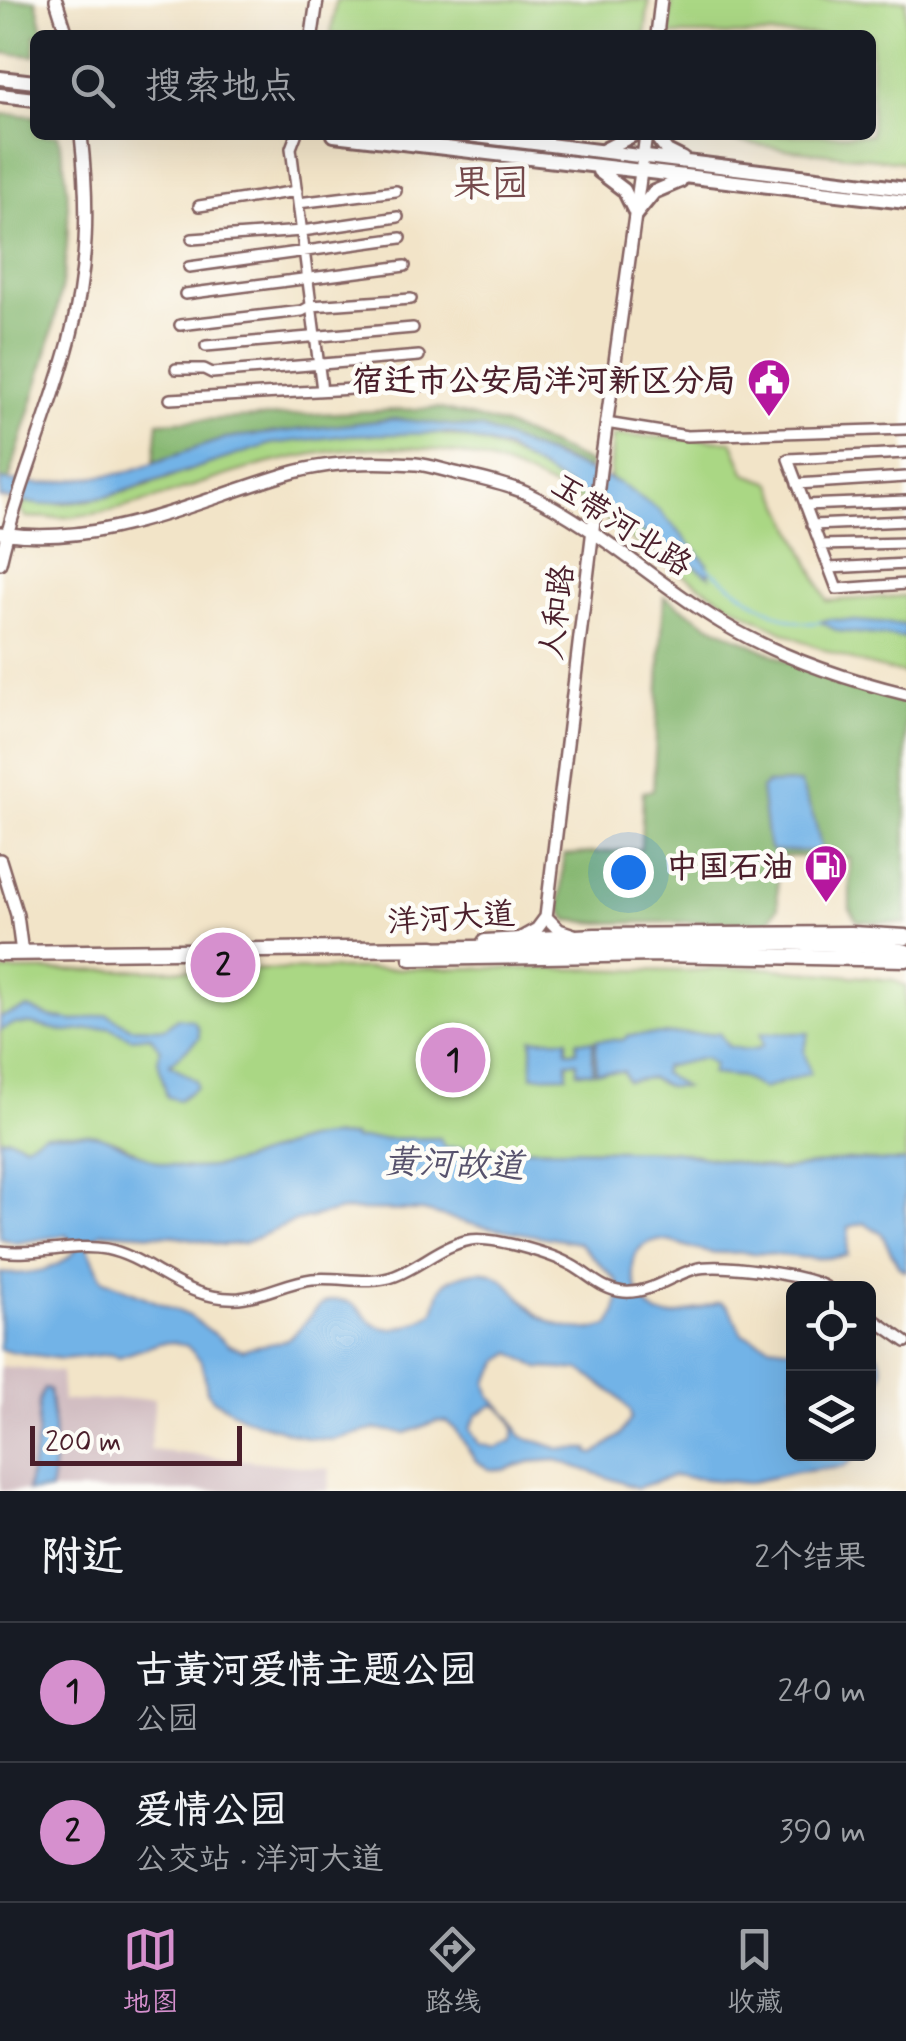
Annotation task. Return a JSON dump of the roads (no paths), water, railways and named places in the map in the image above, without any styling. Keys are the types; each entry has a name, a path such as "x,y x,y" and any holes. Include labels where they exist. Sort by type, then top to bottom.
{"main road":[{"path":"0,78 30,81"},
{"path":"0,95 30,98"},
{"path":"375,140 906,202"},
{"path":"507,140 906,189"},
{"path":"589,166 594,151 621,140"},
{"path":"658,140 667,151 701,164"},
{"path":"701,164 706,181"},
{"path":"589,166 624,190 636,214 654,192 688,178"},
{"name":"洋河大道","path":"0,953 424,949 588,937 906,937"},
{"path":"516,943 866,944 906,955"},
{"name":"洋河大道","path":"0,961 906,955"},
{"path":"860,956 906,970"}],"street":[{"path":"48,0 59,30"},
{"path":"56,0 60,30"},
{"path":"313,30 317,0"},
{"path":"657,30 660,0"},
{"path":"0,563 3,533 15,508 69,341 81,278 88,200 82,140"},
{"path":"294,140 298,204 322,390"},
{"name":"人和路","path":"546,916 606,423 646,140"},
{"path":"298,204 396,190"},
{"path":"199,206 297,191"},
{"path":"192,239 302,231 398,216"},
{"path":"189,267 402,238"},
{"path":"185,294 405,266"},
{"path":"180,325 311,306 412,299"},
{"path":"206,346 413,328"},
{"path":"176,369 204,369 212,373 419,356"},
{"path":"170,399 426,384"},
{"path":"606,423 687,436 906,429"},
{"path":"829,568 906,566 905,584 836,589 788,459 906,454"},
{"name":"玉带河北路","path":"3,533 62,534 118,528 191,508 291,472 348,465 418,464 524,492 724,624 776,650 906,694"},
{"path":"797,484 906,477"},
{"path":"805,505 906,501"},
{"path":"812,524 906,520"},
{"path":"820,545 906,543"},
{"path":"0,860 22,953"},
{"path":"516,943 538,929 546,916 562,932 588,937"},
{"path":"0,1250 26,1254 111,1250 192,1290 216,1297 242,1298 314,1278 392,1278 446,1248 471,1240 557,1257 599,1286 613,1290 643,1290 708,1267 814,1281"},
{"path":"876,1321 906,1342"}],"water":[{"path":"395,419 483,429 619,483 660,511 707,563 710,576 506,449 450,433 350,435 271,444 106,497 42,505 0,498 0,480 42,484 124,473 226,438"},
{"path":"829,619 906,625 906,638 838,631 820,622"},
{"path":"800,783 822,851 772,851 761,789 766,784"},
{"path":"28,1008 75,1021 107,1014 130,1027 165,1028 177,1018 192,1020 198,1027 199,1038 170,1064 196,1081 197,1087 179,1100 167,1097 158,1061 160,1049 150,1036 131,1038 109,1027 67,1032 31,1024 13,1024 0,1031 0,1017"},
{"path":"719,1033 728,1046 747,1050 763,1045 761,1033 809,1033 804,1051 810,1073 763,1089 741,1077 711,1074 714,1065 704,1058 664,1067 662,1073 684,1087 668,1087 650,1078 627,1081 623,1071 596,1072 596,1040 623,1040 629,1035"},
{"path":"532,1039 567,1039 567,1051 577,1051 577,1041 593,1041 593,1072 577,1072 577,1062 567,1062 567,1075 532,1076"},
{"name":"黄河故道","path":"44,1134 91,1134 158,1162 193,1168 235,1163 312,1139 353,1136 440,1138 444,1147 673,1151 779,1170 847,1160 906,1162 906,1271 899,1267 881,1233 864,1223 849,1227 847,1255 835,1257 713,1253 661,1241 642,1246 636,1256 634,1281 639,1294 656,1313 674,1316 721,1302 729,1307 742,1334 786,1347 786,1461 851,1461 844,1467 747,1483 673,1476 637,1488 557,1460 489,1469 476,1461 447,1422 437,1421 406,1433 375,1429 332,1440 307,1438 244,1418 213,1399 207,1391 202,1362 187,1346 174,1342 119,1357 112,1354 62,1359 0,1350 0,1273 41,1270 61,1262 76,1249 66,1235 16,1243 0,1238 0,1139 25,1144","holes":["342,1210 423,1211 475,1225 579,1243 617,1281 618,1298 609,1326 583,1330 558,1325 532,1310 501,1278 480,1272 446,1282 433,1313 409,1325 382,1327 354,1305 335,1300 321,1305 287,1339 243,1350 229,1345 190,1316 102,1279 88,1248 103,1232 177,1236 223,1245 244,1243 296,1221","512,1353 539,1368 580,1370 616,1395 630,1411 631,1419 619,1436 595,1454 589,1453 589,1449 560,1449 521,1436 510,1416 491,1397 487,1383 500,1361","493,1405 510,1419 514,1435 513,1440 496,1448 479,1444 470,1429 477,1415"]},
{"path":"876,1354 882,1368 876,1389"},
{"path":"44,1388 49,1389 52,1414 54,1453 50,1491 27,1491 37,1439 39,1400"}],"waterway":[{"path":"708,568 776,614 806,623 820,622"}],"place":[{"name":"宿迁市公安局洋河新区分局","path":"769,418"},
{"name":"中国石油","path":"826,904"},
{"name":"爱情公园","path":"223,965"},
{"name":"古黄河爱情主题公园","path":"453,1060"}],"district":[{"name":"果园","path":"491,183"}]}
